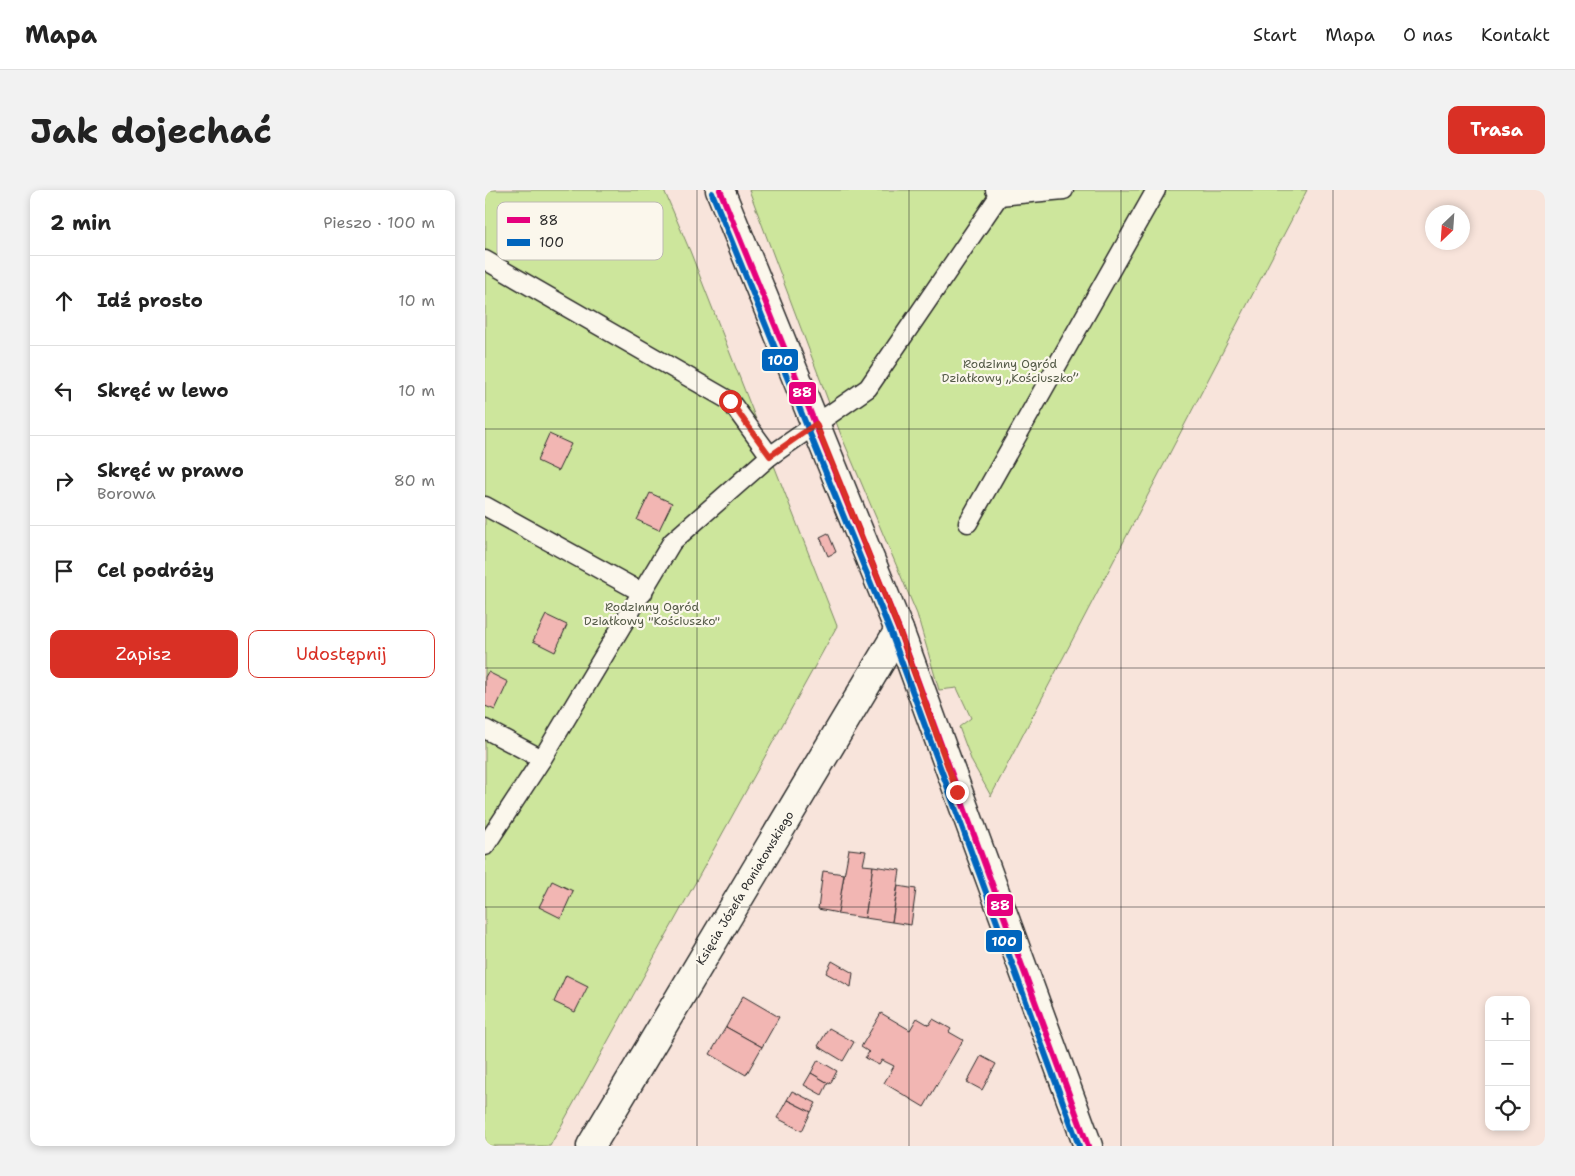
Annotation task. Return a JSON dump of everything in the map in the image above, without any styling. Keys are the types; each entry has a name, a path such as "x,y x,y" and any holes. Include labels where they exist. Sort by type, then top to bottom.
{"street":[{"path":"720,190 899,630 1088,1146"},
{"name":"Księcia Józefa Poniatowskiego","path":"591,1146 899,630"}],"lane":[{"path":"485,846 542,759 673,542 770,456 868,388 997,193 1064,190"},
{"path":"968,523 1156,190"},
{"path":"485,260 730,401 770,456"},
{"path":"485,506 643,594"},
{"path":"485,729 542,759"}],"green space":[{"name":"Rodzinny Ogród Działkowy \"Kościuszko\"","path":"485,190 664,190 690,251 837,626 550,1146 485,1146"},
{"name":"Rodzinny Ogród Działkowy „Kościuszko”","path":"749,190 1307,190 991,796 972,762 959,727 971,718 957,688 939,690 917,614 841,435"}],"building":[{"path":"549,434 571,444 558,471 537,461"},
{"path":"650,493 672,503 659,530 637,520"},
{"path":"828,533 836,552 828,556 820,537"},
{"path":"546,615 567,625 555,652 533,641"},
{"path":"488,672 508,682 495,710 485,706 485,677"},
{"path":"849,849 866,851 863,865 873,866 865,918 837,914"},
{"path":"873,866 900,870 892,922 865,918"},
{"path":"823,871 844,874 838,913 818,909"},
{"path":"552,881 573,891 561,918 539,907"},
{"path":"898,886 916,889 911,925 892,922"},
{"path":"832,961 853,973 851,987 826,973"},
{"path":"566,975 588,986 575,1012 554,1002"},
{"path":"743,996 779,1017 762,1047 726,1027"},
{"path":"881,1013 910,1030 917,1018 929,1025 933,1019 951,1029 949,1032 963,1040 924,1107 884,1083 894,1066 882,1060 879,1065 865,1058 869,1052 861,1047"},
{"path":"726,1027 762,1047 746,1075 710,1054"},
{"path":"829,1028 854,1042 843,1061 818,1046"},
{"path":"981,1056 996,1064 982,1090 967,1082"},
{"path":"818,1060 837,1071 830,1084 811,1073"},
{"path":"811,1073 828,1083 822,1095 804,1085"},
{"path":"792,1091 816,1103 811,1112 787,1100"},
{"path":"787,1100 811,1112 802,1131 777,1118"}],"transit line":[{"name":"88","path":"720,190 899,630 1088,1146"},
{"name":"100","path":"712,193 891,633 1079,1146"}],"route":[{"path":"730,401 770,456 816,424 899,630 957,792"}]}
